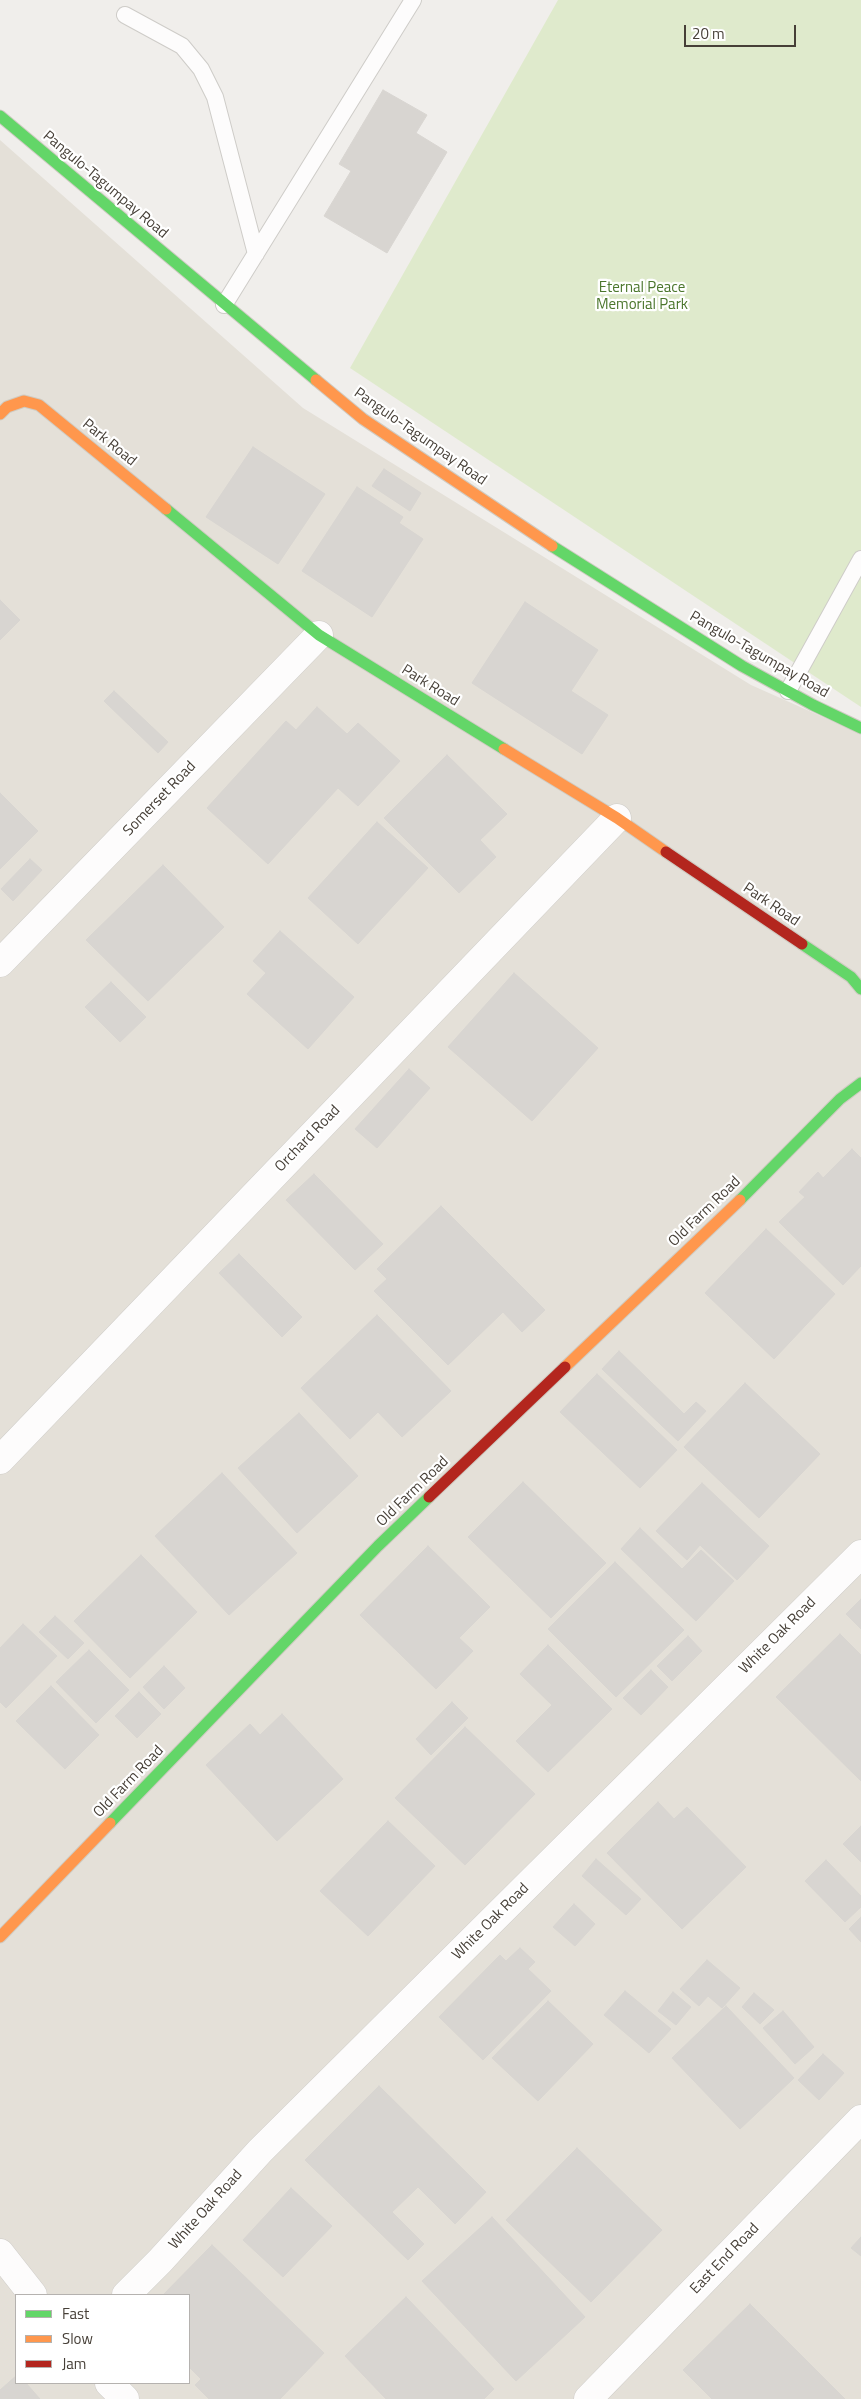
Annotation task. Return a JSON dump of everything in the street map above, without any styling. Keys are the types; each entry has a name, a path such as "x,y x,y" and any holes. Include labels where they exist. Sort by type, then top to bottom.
{"street":[{"name":"Pangulo-Tagumpay Road","path":"0,116 224,305 363,419 570,557 742,666 861,728"},
{"name":"Park Road","path":"0,414 7,407 24,401 39,405 319,635 617,818 851,978 861,989"},
{"name":"Somerset Road","path":"0,963 319,635"},
{"name":"Orchard Road","path":"0,1460 617,818"},
{"name":"Old Farm Road","path":"0,1937 378,1546 762,1179 840,1099 861,1083"},
{"name":"White Oak Road","path":"127,2294 160,2261 260,2151 861,1554"},
{"name":"East End Road","path":"588,2399 861,2119"},
{"path":"0,2253 32,2294"},
{"path":"110,2384 125,2399"}],"lane":[{"path":"224,305 413,0"},
{"path":"125,15 182,46 201,69 215,97 256,254"},
{"path":"788,691 861,559"}],"shaded area":[{"path":"0,140 303,408 751,685 861,734 861,2399 0,2399"}],"green space":[{"name":"Eternal Peace Memorial Park","path":"558,0 861,0 861,707 350,368"}],"building":[{"path":"383,90 427,115 416,133 447,152 387,253 324,216 351,171 339,164"},
{"path":"253,447 325,494 278,564 206,517"},
{"path":"384,469 421,493 410,511 372,486"},
{"path":"357,487 403,517 399,523 423,539 372,617 302,571"},
{"path":"0,600 20,620 0,640"},
{"path":"525,602 598,650 571,691 608,715 582,754 472,683"},
{"path":"114,691 168,742 158,753 104,701"},
{"path":"317,707 347,734 358,723 400,761 358,806 338,788 268,864 207,808 286,721 296,730"},
{"path":"447,755 507,814 480,840 496,857 459,893 384,818"},
{"path":"0,793 38,831 0,869"},
{"path":"377,822 428,868 358,944 308,898"},
{"path":"30,859 42,870 13,901 1,889"},
{"path":"163,865 224,927 148,1001 86,940"},
{"path":"280,931 354,997 308,1049 247,994 266,973 253,961"},
{"path":"514,973 598,1048 532,1121 448,1047"},
{"path":"111,982 146,1017 120,1042 85,1007"},
{"path":"409,1069 430,1088 377,1148 355,1129"},
{"path":"852,1149 861,1158 861,1266 843,1285 779,1222 805,1197 799,1192 818,1172 823,1178"},
{"path":"314,1174 383,1244 355,1270 286,1200"},
{"path":"441,1206 545,1310 522,1332 503,1312 448,1365 374,1291 387,1279 377,1269"},
{"path":"766,1229 835,1294 774,1359 705,1293"},
{"path":"239,1254 302,1317 282,1337 219,1273"},
{"path":"377,1315 451,1391 402,1437 378,1412 350,1439 301,1388"},
{"path":"619,1351 684,1414 696,1402 706,1411 678,1441 602,1369"},
{"path":"597,1374 677,1450 640,1488 560,1412"},
{"path":"745,1383 820,1454 759,1518 684,1447"},
{"path":"299,1413 358,1476 297,1533 238,1468"},
{"path":"222,1473 297,1553 229,1615 155,1536"},
{"path":"523,1482 606,1563 551,1618 468,1537"},
{"path":"702,1483 769,1546 737,1580 700,1545 687,1560 656,1531"},
{"path":"640,1528 682,1569 701,1550 734,1581 696,1621 621,1549"},
{"path":"428,1546 490,1607 459,1638 473,1651 436,1689 360,1615"},
{"path":"141,1555 197,1612 130,1678 74,1621"},
{"path":"615,1562 684,1630 616,1697 548,1629"},
{"path":"861,1599 861,1629 846,1614"},
{"path":"55,1616 84,1643 68,1659 39,1632"},
{"path":"23,1624 57,1656 6,1708 0,1702 0,1648"},
{"path":"840,1634 861,1655 861,1781 776,1697"},
{"path":"688,1636 702,1651 672,1681 657,1666"},
{"path":"548,1645 612,1709 548,1772 516,1741 552,1705 520,1674"},
{"path":"89,1650 129,1690 96,1723 56,1682"},
{"path":"164,1666 185,1688 164,1709 143,1687"},
{"path":"651,1670 668,1687 641,1715 623,1698"},
{"path":"51,1686 99,1735 65,1769 16,1721"},
{"path":"139,1692 161,1714 137,1738 115,1716"},
{"path":"452,1702 468,1718 431,1755 416,1739"},
{"path":"282,1714 343,1779 277,1841 206,1765 250,1724 260,1735"},
{"path":"465,1727 535,1794 465,1865 395,1798"},
{"path":"658,1802 674,1819 687,1807 746,1867 682,1929 607,1853"},
{"path":"388,1821 435,1866 368,1936 320,1891"},
{"path":"861,1826 861,1862 843,1844"},
{"path":"596,1859 641,1899 626,1915 582,1876"},
{"path":"826,1860 861,1896 861,1907 845,1922 805,1881"},
{"path":"574,1904 595,1924 575,1946 553,1927"},
{"path":"861,1917 861,1942 849,1929"},
{"path":"520,1948 535,1962 528,1969 551,1991 483,2060 439,2017 500,1955 506,1961"},
{"path":"707,1960 740,1988 722,2008 708,1996 699,2006 680,1989"},
{"path":"625,1991 671,2029 649,2053 604,2015"},
{"path":"673,1992 691,2007 676,2025 658,2011"},
{"path":"754,1993 774,2010 760,2024 742,2007"},
{"path":"548,2001 593,2044 538,2101 492,2058"},
{"path":"726,2006 794,2078 740,2129 672,2058"},
{"path":"783,2011 814,2047 795,2064 763,2028"},
{"path":"823,2054 844,2073 819,2100 798,2080"},
{"path":"379,2086 486,2192 455,2224 418,2187 392,2212 424,2244 408,2260 305,2160"},
{"path":"577,2148 662,2230 591,2302 506,2220"},
{"path":"291,2188 332,2226 283,2277 243,2240"},
{"path":"492,2217 585,2317 516,2381 422,2281"},
{"path":"861,2237 861,2256 851,2248"},
{"path":"212,2245 324,2353 280,2399 209,2399 195,2385 201,2379 190,2368 190,2294 164,2294"},
{"path":"406,2297 494,2389 484,2399 386,2399 345,2356"},
{"path":"750,2304 845,2399 712,2399 683,2370"},
{"path":"15,2377 15,2384 27,2384 40,2399 0,2399 0,2390"}],"traffic: fast":[{"path":"0,116 316,380"},
{"path":"166,509 319,635 504,749"},
{"path":"552,546 742,666 813,705 861,728"},
{"path":"802,944 851,977 861,989"},
{"path":"740,1200 840,1099 861,1083"},
{"path":"110,1823 378,1546 429,1497"}],"traffic: slow":[{"path":"316,380 363,419 552,546"},
{"path":"0,414 7,407 24,401 39,405 166,509"},
{"path":"504,749 617,818 666,852"},
{"path":"565,1367 740,1200"},
{"path":"0,1937 110,1823"}],"traffic: jam":[{"path":"666,852 802,944"},
{"path":"429,1497 565,1367"}]}
